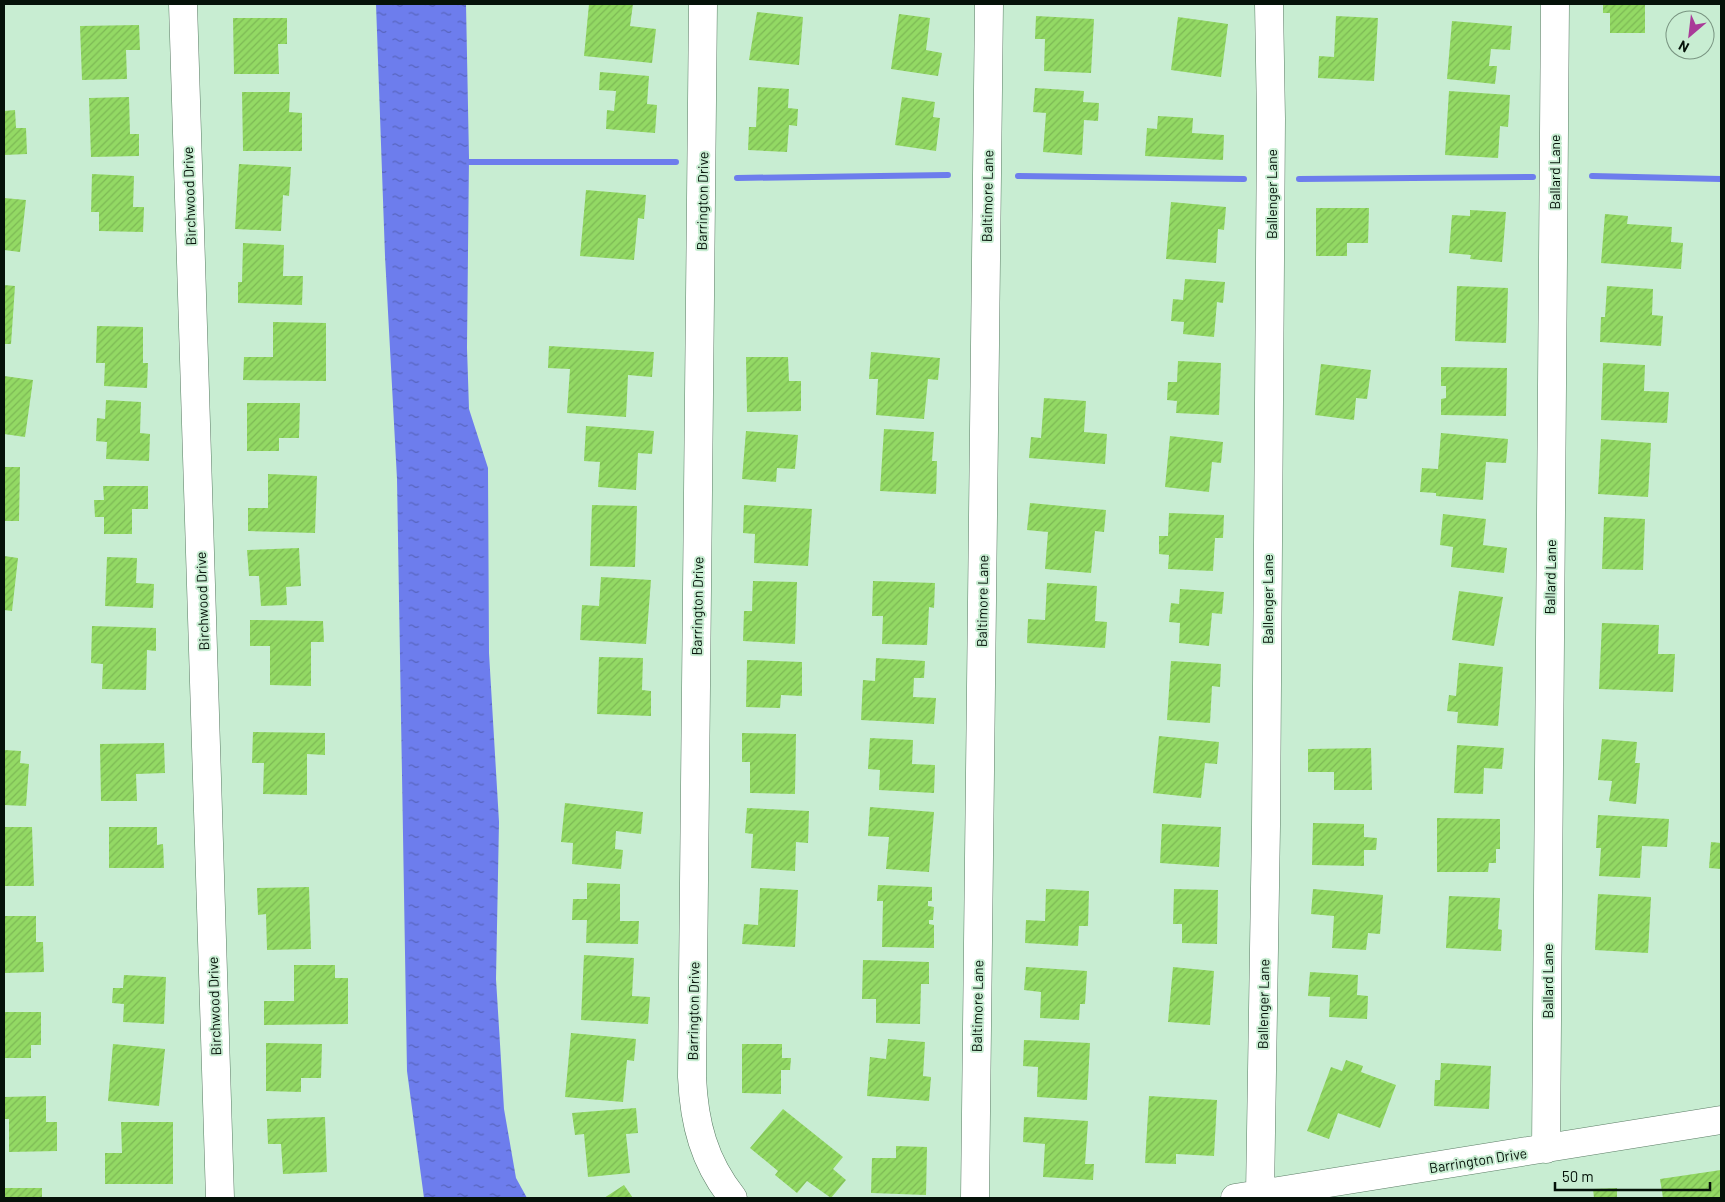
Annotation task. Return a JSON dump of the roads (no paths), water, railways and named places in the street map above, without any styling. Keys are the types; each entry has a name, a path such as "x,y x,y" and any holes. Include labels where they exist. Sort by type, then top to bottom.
{"street":[{"name":"Birchwood Drive","path":"183,4 220,1198"},
{"name":"Barrington Drive","path":"703,4 692,1078 695,1119 699,1136 712,1167 733,1198"},
{"name":"Baltimore Lane","path":"975,1198 989,4"},
{"name":"Ballenger Lane","path":"1248,1196 1266,806 1271,119 1269,4"},
{"name":"Ballard Lane","path":"1546,1149 1556,4"},
{"name":"Barrington Drive","path":"1248,1196 1721,1120"}],"water":[{"path":"376,4 466,4 469,158 467,348 469,409 488,468 489,653 499,822 496,979 504,1109 516,1178 527,1198 424,1198 407,1071 397,479 385,256"}],"waterway":[{"path":"469,162 676,162"},
{"path":"737,178 948,175"},
{"path":"1018,176 1244,179"},
{"path":"1592,176 1721,179"},
{"path":"1299,179 1533,177"}]}
